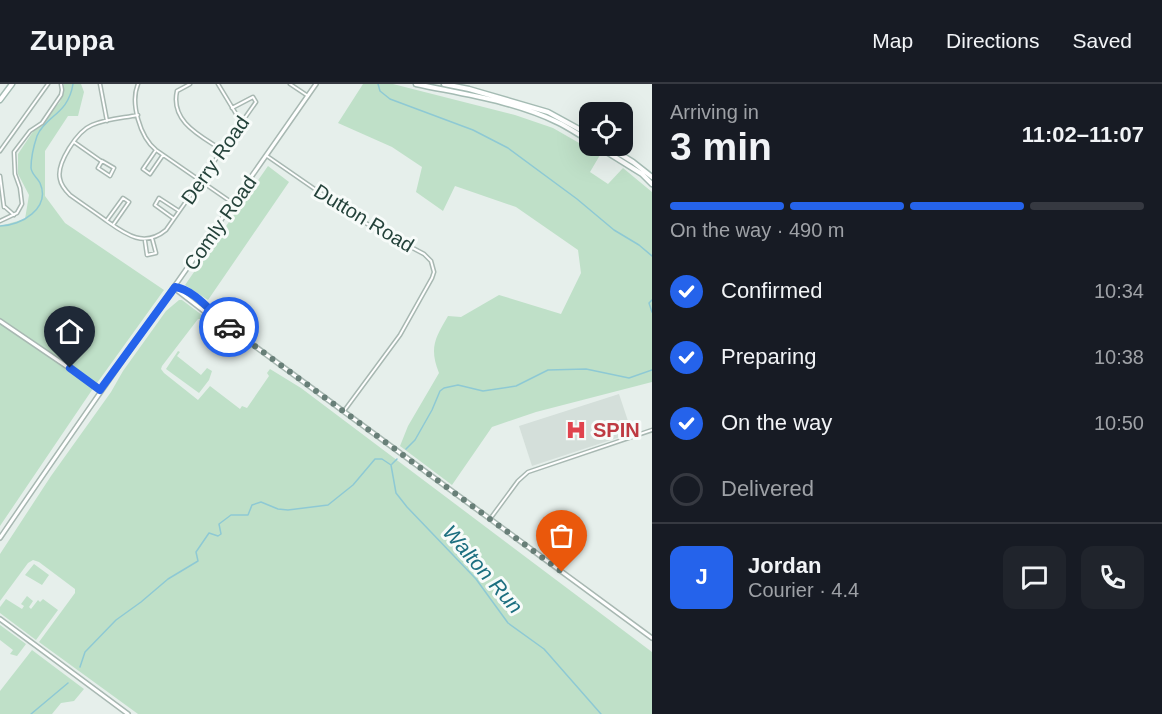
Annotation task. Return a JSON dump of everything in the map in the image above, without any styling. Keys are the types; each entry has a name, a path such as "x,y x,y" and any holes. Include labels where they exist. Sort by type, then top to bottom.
{"main road":[{"path":"0,100 12,84"},
{"path":"416,84 466,94 533,112 579,135"},
{"path":"444,84 470,89 542,110 579,128"},
{"path":"613,156 642,174 652,184"},
{"path":"623,156 652,177"}],"street":[{"path":"0,151 48,84"},
{"path":"0,221 14,215 22,203 15,174 14,152 30,131 42,123 61,95 61,84"},
{"path":"100,84 107,121"},
{"path":"138,84 135,93 143,135 156,150 234,204"},
{"path":"190,84 177,92 181,118 188,126 222,150"},
{"path":"218,84 241,122"},
{"path":"290,84 308,96"},
{"name":"Comly Road","path":"0,538 100,390 234,204 316,84"},
{"name":"Derry Road","path":"152,238 163,232 174,218 256,102 253,97 232,108"},
{"path":"138,115 107,121 84,129 61,163 60,180 70,195 129,236 152,238 156,254 147,255 145,239"},
{"path":"74,142 114,168 110,176 98,168 102,161"},
{"path":"156,150 143,169 150,174 163,155"},
{"name":"Dutton Road","path":"267,156 358,219 428,257 434,272 400,335 344,411"},
{"path":"0,176 4,207 14,215"},
{"path":"106,220 123,198 129,202 113,225"},
{"path":"174,218 155,205 159,198 179,211"},
{"path":"0,208 4,207"},
{"path":"175,287 213,318 222,322 652,638"},
{"path":"0,321 100,390"},
{"path":"490,519 518,481 528,472 652,430"},
{"path":"0,620 128,714"}],"shaded area":[{"name":"SPIN","path":"619,394 632,433 532,466 519,426"}],"green space":[{"path":"64,84 81,84 84,92 78,116 68,116 45,151 45,196 65,223 164,290 92,390 0,526 0,226 25,219 29,195 18,174 18,154 32,133 60,102"},
{"path":"363,84 393,84 515,115 553,128 579,143 579,156 599,156 590,172 608,184 623,168 652,192 652,382 536,412 492,427 452,485 400,446 408,426 439,373 434,357 435,343 448,316 461,317 499,295 561,314 581,273 578,250 516,207 455,186 443,211 416,192 422,167 392,147 338,123"},
{"path":"268,166 289,182 208,300 185,285"},
{"path":"179,300 234,339 231,341 203,319 198,319 162,366 164,373 198,400 210,386 240,409 242,406 247,408 269,376 267,373 270,369 301,388 652,652 652,714 138,714 39,642 75,593 75,589 33,560 28,563 0,601 0,554 123,371 166,311"},
{"path":"178,351 180,352 177,356 201,375 207,368 212,371 209,380 199,393 166,369"},
{"path":"34,564 49,575 42,585 25,575"},
{"path":"27,596 33,601 29,607 31,609 38,600 40,602 43,599 58,610 36,640 0,613 0,607 6,599 22,609 24,606 21,604"},
{"path":"0,625 26,644 17,656 10,654 13,650 0,640"},
{"path":"32,650 84,689 74,701 61,703 52,714 0,714 0,691"}],"waterway":[{"path":"0,226 17,223 38,208 42,192 40,183 31,168 37,136 46,123 67,102 73,84"},
{"name":"Walton Run","path":"378,84 380,91 390,99 473,130 508,148 577,199 614,230 652,256"},
{"name":"Walton Run","path":"652,300 649,303 652,312"},
{"name":"Walton Run","path":"406,449 415,440 440,391 444,388 458,385 483,391 516,386 548,370 586,369 629,378 652,370"},
{"path":"80,667 85,652 116,620 168,579 198,561 196,552 209,533 218,536 221,534 219,524 231,515 248,515 252,505 261,502 278,509 288,510 328,505 353,485 375,459 382,459 391,465"},
{"name":"Walton Run","path":"392,464 397,459"},
{"name":"Walton Run","path":"391,465 396,493 407,507 476,579 508,623 544,649 601,714"},
{"path":"31,714 68,683"}],"way so far":[{"path":"229,327 562,572"}],"place":[{"name":"SPIN","path":"576,430"}],"route":[{"path":"70,368 100,390 175,287 182,288 204,304 229,327"}]}
